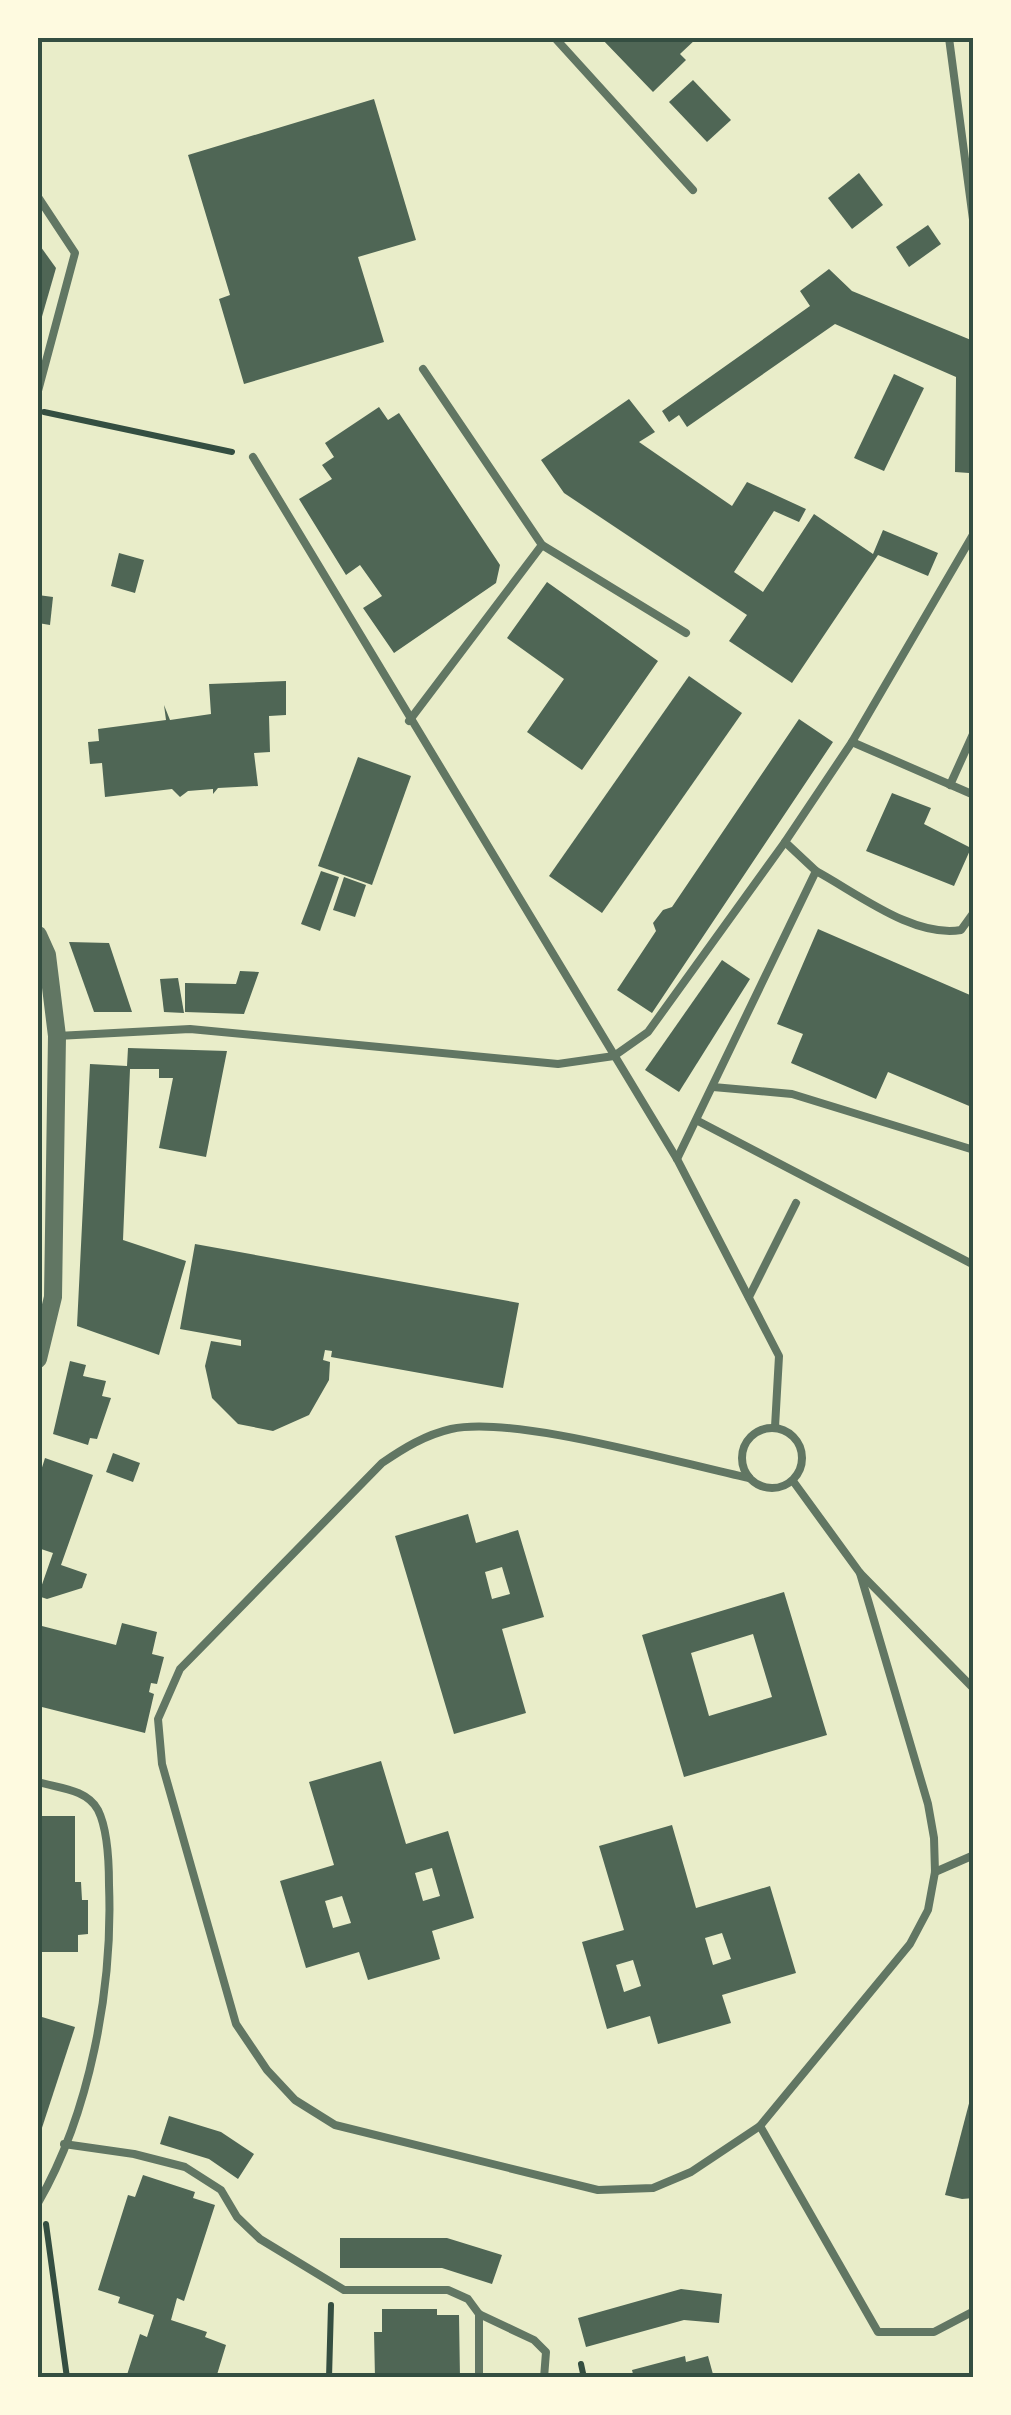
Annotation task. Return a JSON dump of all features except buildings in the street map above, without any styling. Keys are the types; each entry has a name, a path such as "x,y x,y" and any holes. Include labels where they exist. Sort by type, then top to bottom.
{"street":[{"path":"38,936 46,956 57,1036 53,1297 38,1358"}],"lane":[{"path":"555,38 693,190"},
{"path":"949,38 974,227"},
{"path":"38,196 75,253 38,390"},
{"path":"423,369 542,545 686,633"},
{"path":"253,457 676,1158 779,1356 776,1427"},
{"path":"57,1036 190,1029 558,1064 614,1056 648,1032 785,842 852,742 974,533"},
{"path":"409,721 542,545"},
{"path":"950,785 974,732"},
{"path":"852,742 974,795"},
{"path":"785,842 816,871 902,918 942,933 961,930 974,912"},
{"path":"676,1158 698,1121 816,871"},
{"path":"713,1087 792,1094 974,1150"},
{"path":"698,1121 974,1265"},
{"path":"748,1298 796,1203"},
{"path":"793,1481 768,1488 748,1478 500,1426 453,1429 414,1441 382,1463 180,1669 158,1719 162,1764 236,2024 266,2070 295,2100 335,2125 598,2190 653,2188 692,2172 760,2126 910,1944 928,1910 935,1872 928,1804 860,1573"},
{"path":"748,1478 740,1459 747,1440 760,1430 776,1427 791,1434 803,1455 793,1481"},
{"path":"793,1481 860,1573 974,1689"},
{"path":"38,1782 84,1794 98,1810 108,1863 108,1986 96,2041 64,2144 38,2203"},
{"path":"935,1872 974,1854"},
{"path":"760,2126 878,2332 934,2332 974,2311"},
{"path":"64,2144 134,2154 185,2168 222,2190 237,2217 260,2239 344,2290 448,2290 468,2299 479,2314 534,2340 546,2352 544,2378"},
{"path":"479,2314 479,2378"}],"path":[{"path":"38,410 253,457"},
{"path":"38,2218 46,2222 67,2378"},
{"path":"330,2378 333,2284"},
{"path":"580,2364 584,2378"}]}
